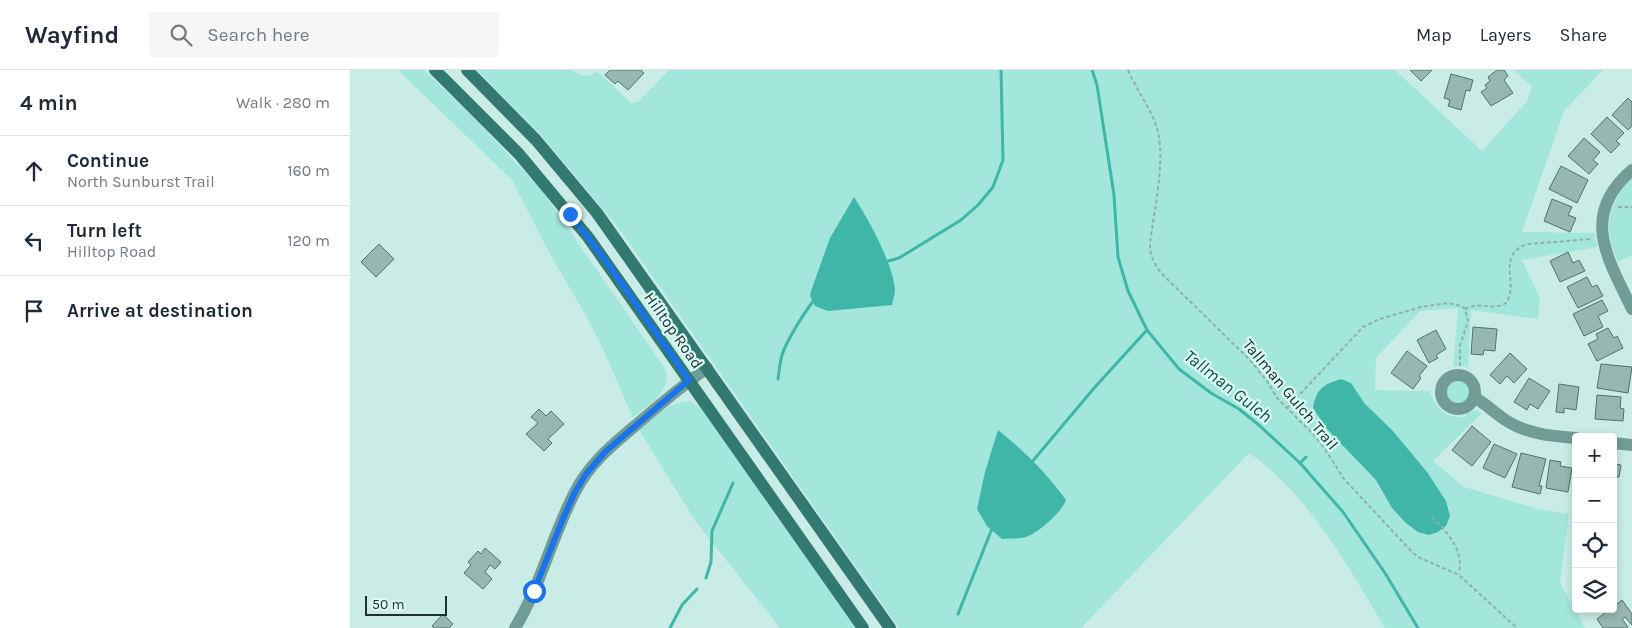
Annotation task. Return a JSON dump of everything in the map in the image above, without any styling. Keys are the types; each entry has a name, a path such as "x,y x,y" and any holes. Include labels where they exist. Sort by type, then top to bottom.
{"main road":[{"name":"Hilltop Road","path":"435,70 506,140 560,202 602,256 863,628"},
{"name":"Hilltop Road","path":"467,70 536,140 597,213 890,628"}],"street":[{"path":"1632,170 1616,186 1608,203 1604,213 1602,234 1605,252 1632,309"},
{"path":"515,628 534,591 569,504 586,474 606,451 689,380 707,368"},
{"path":"1474,397 1518,427 1548,435 1572,438"},
{"path":"1617,443 1632,445"}],"path":[{"name":"Tallman Gulch Trail","path":"1128,70 1154,120 1159,138 1160,167 1150,243 1150,252 1154,263 1250,359 1277,398 1323,446 1344,479 1413,553 1459,575 1517,628"},
{"path":"1618,207 1632,207"},
{"path":"1465,309 1473,304 1496,307 1506,303 1511,292 1510,262 1513,255 1522,246 1591,238"},
{"path":"1287,408 1354,336 1370,322 1436,304 1456,304 1465,309 1468,321 1460,346 1460,368"},
{"path":"1432,516 1456,545 1461,562 1459,575"}],"shaded area":[{"path":"398,70 424,70 478,122 543,192 664,367 667,375 663,390 633,418 603,349 551,256 512,180"},
{"path":"477,70 572,70 584,76 591,75 597,71 631,103 638,102 669,70 1395,70 1482,151 1528,100 1532,86 1513,70 1603,70 1564,111 1522,232 1595,233 1597,247 1522,260 1540,298 1538,319 1471,310 1468,368 1462,366 1453,367 1458,308 1420,311 1376,358 1375,390 1430,391 1435,403 1442,412 1459,417 1466,417 1467,413 1476,410 1482,413 1433,461 1464,487 1538,509 1569,514 1560,583 1572,605 1572,613 1577,613 1585,628 1385,628 1341,556 1309,511 1271,470 1249,453 1081,628 899,628 617,226 541,135"},
{"path":"1632,178 1632,255 1618,262 1610,239 1610,217 1617,197"},
{"path":"854,197 885,254 893,278 894,297 892,305 828,311 815,306 810,296 811,291 830,238"},
{"path":"1341,379 1351,383 1365,404 1392,430 1427,472 1446,501 1450,516 1446,526 1438,532 1429,535 1418,532 1406,523 1392,508 1376,480 1327,429 1313,408 1316,396 1322,388"},
{"path":"1458,379 1467,383 1471,392 1467,401 1458,405 1449,401 1445,392 1449,383"},
{"path":"690,401 701,408 855,628 780,628 696,522 639,430 656,415 668,408 681,402"},
{"path":"998,430 1035,463 1066,500 1049,522 1026,537 1002,539 987,526 977,509 985,472"}],"building":[{"path":"610,70 641,70 644,73 628,90 618,81 615,84 605,75"},
{"path":"1410,70 1432,70 1421,81"},
{"path":"1497,70 1504,70 1508,76 1504,80 1513,93 1491,106 1481,92 1487,88 1485,85 1490,81 1488,77"},
{"path":"1451,74 1473,80 1470,91 1466,90 1461,110 1448,106 1450,100 1444,98"},
{"path":"1628,98 1632,102 1632,126 1628,130 1612,115"},
{"path":"1607,117 1624,133 1616,141 1620,144 1611,153 1591,134"},
{"path":"1584,138 1600,152 1593,160 1598,164 1589,174 1568,156"},
{"path":"1561,166 1588,180 1577,203 1549,189"},
{"path":"1552,199 1572,207 1568,215 1576,218 1570,232 1544,221"},
{"path":"379,244 394,259 376,277 361,262"},
{"path":"1568,252 1573,263 1579,260 1585,271 1560,282 1550,261"},
{"path":"1587,277 1592,287 1597,285 1603,296 1578,308 1567,287"},
{"path":"1602,300 1608,311 1598,316 1603,327 1584,336 1573,314"},
{"path":"1473,327 1497,329 1495,351 1484,350 1483,355 1471,354"},
{"path":"1608,328 1614,338 1617,336 1623,348 1597,361 1588,344 1598,339 1596,334"},
{"path":"1436,330 1446,349 1436,355 1438,358 1429,363 1417,340"},
{"path":"1407,351 1427,366 1419,376 1421,378 1413,389 1391,373"},
{"path":"1510,353 1527,369 1514,383 1507,376 1500,384 1490,375"},
{"path":"1601,364 1632,367 1628,393 1597,388"},
{"path":"1529,378 1550,391 1538,409 1530,404 1527,410 1514,402"},
{"path":"1559,384 1579,387 1576,410 1564,408 1564,413 1556,412"},
{"path":"1597,395 1621,397 1620,408 1624,409 1623,421 1595,419"},
{"path":"539,409 546,416 551,411 564,424 548,439 552,443 544,451 526,434 538,423 531,417"},
{"path":"1472,426 1491,442 1472,466 1452,450"},
{"path":"1494,444 1517,454 1505,478 1483,468"},
{"path":"1521,453 1546,459 1539,486 1542,486 1540,494 1512,487"},
{"path":"1550,460 1561,462 1560,466 1572,468 1568,492 1546,488"},
{"path":"1617,464 1621,465 1619,477 1617,477"},
{"path":"485,548 501,562 495,569 490,565 485,572 492,579 483,589 464,573 471,565 468,562 478,551 481,554"},
{"path":"1622,600 1632,614 1632,625 1625,617 1622,619 1628,627 1626,628 1603,628 1597,619 1605,613 1617,613 1617,604"},
{"path":"443,614 453,624 449,628 434,628 432,626"}],"waterway":[{"path":"885,262 899,258 961,220 978,205 993,187 1003,160 1001,70"},
{"name":"Tallman Gulch","path":"1092,70 1097,85 1114,195 1118,257 1128,291 1147,330 1179,369 1211,393 1239,409 1300,463 1343,512 1385,573 1418,628"},
{"path":"778,379 784,349 815,299"},
{"path":"1031,463 1095,387 1147,330"},
{"path":"1300,463 1306,457"},
{"path":"706,578 711,562 712,531 733,483"},
{"path":"958,614 993,526"},
{"path":"670,628 682,605 697,589"}],"route":[{"path":"534,591 575,492 594,462 689,380 605,260 570,214"}]}
